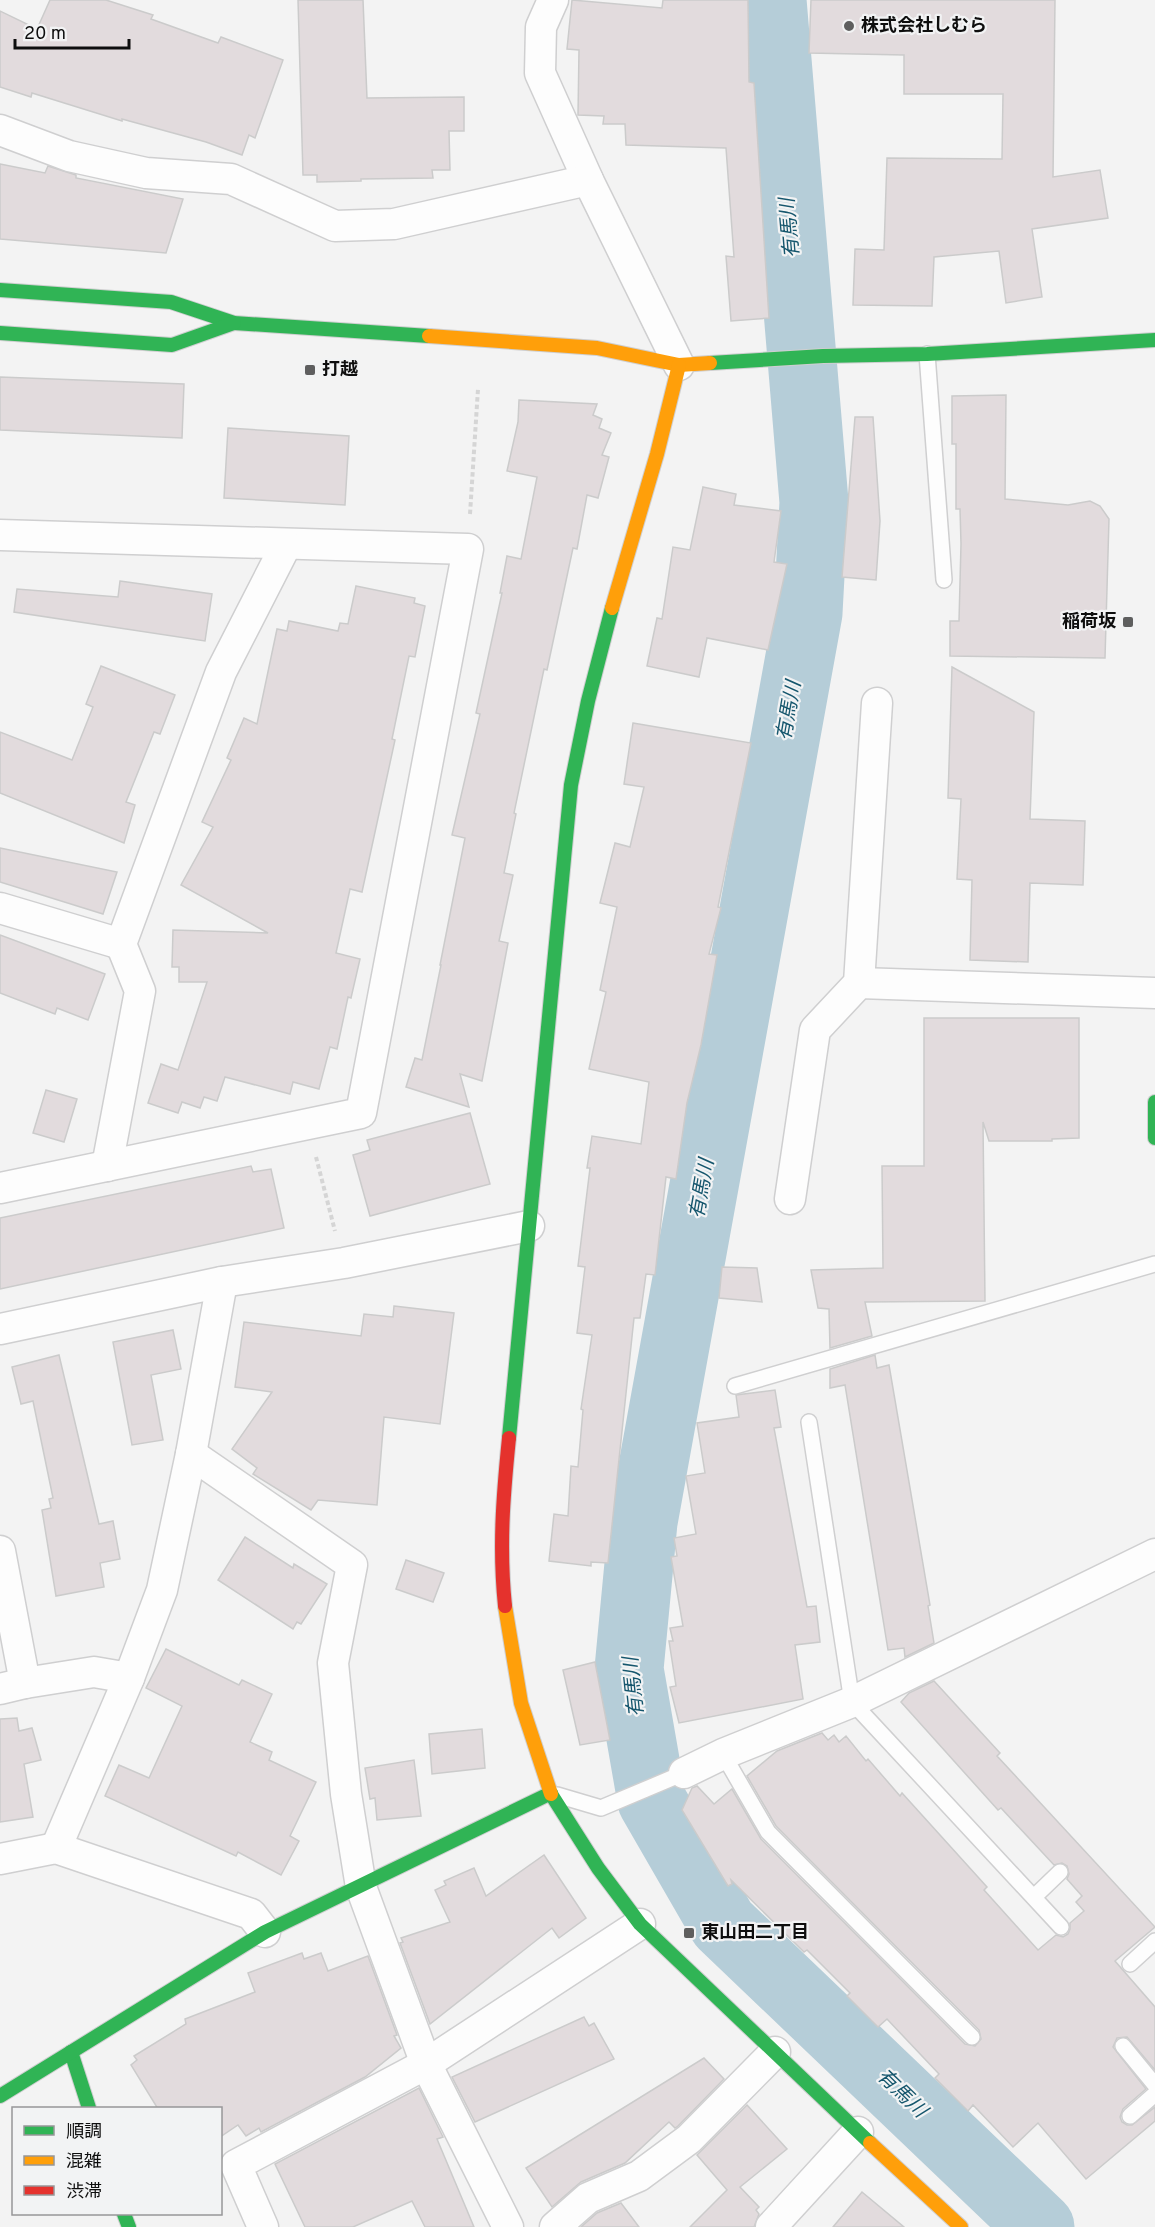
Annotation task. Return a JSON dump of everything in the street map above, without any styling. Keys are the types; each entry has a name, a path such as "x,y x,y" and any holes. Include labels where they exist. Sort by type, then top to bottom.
{"street":[{"path":"553,0 541,27 540,73 588,180 679,365 657,453 606,624 571,785 501,1522 501,1569 506,1618 521,1703 551,1793 598,1868 640,1924 961,2227"},
{"path":"0,130 69,156 146,174 231,179 335,226 394,224 588,180"},
{"path":"0,290 171,302 234,323 597,348 679,365 772,358 927,354 1155,340"},
{"path":"0,333 172,345 234,323"},
{"path":"0,535 468,549 361,1113 0,1188"},
{"path":"106,1166 140,991 121,944 221,672 286,545"},
{"path":"790,1198 814,1030 859,983 876,703"},
{"path":"0,908 121,944"},
{"path":"859,983 1155,993"},
{"path":"1155,1102 1155,1138"},
{"path":"0,1329 222,1282 344,1263 529,1226"},
{"path":"56,1848 129,1678 162,1590 191,1454 222,1282"},
{"path":"191,1454 352,1565 333,1663 346,1794 361,1887 426,2064 508,2227"},
{"path":"0,1551 13,1686 94,1672 129,1678"},
{"path":"684,1773 723,1754 852,1702 1155,1554"},
{"path":"0,2096 265,1932 551,1793"},
{"path":"0,1859 56,1848 251,1914 265,1932"},
{"path":"263,2227 236,2165 426,2064 640,1924"},
{"path":"71,2052 88,2107"},
{"path":"555,2227 588,2198 639,2176 688,2139 775,2052"},
{"path":"771,2227 858,2132"}],"lane":[{"path":"927,354 944,580"},
{"path":"735,1386 1155,1263"},
{"path":"809,1422 852,1702 1061,1927"},
{"path":"723,1754 768,1832 972,2037"},
{"path":"551,1793 601,1808 684,1773"},
{"path":"1034,1897 1060,1872"},
{"path":"1130,1964 1155,1941"},
{"path":"1123,2046 1155,2085"},
{"path":"1130,2116 1155,2094"}],"path":[{"path":"468,549 478,389"},
{"path":"314,1150 336,1233"}],"building":[{"path":"50,0 106,0 153,15 151,19 218,43 221,37 283,60 255,138 249,135 242,155 206,142 122,119 122,121 32,93 31,97 0,87 0,11 37,29"},
{"path":"298,0 363,0 367,98 464,97 464,131 449,131 450,170 432,170 433,178 361,179 361,181 317,182 317,175 303,175"},
{"path":"572,0 662,8 663,0 748,0 749,82 754,83 769,318 731,321 726,256 734,257 726,148 626,145 625,124 603,124 604,116 578,115 579,50 567,49"},
{"path":"811,0 1055,0 1053,177 1100,170 1108,218 1032,229 1042,297 1006,303 999,251 934,257 932,306 853,305 855,249 884,250 887,158 1002,159 1003,94 904,94 904,55 809,53"},
{"path":"0,164 45,173 48,166 76,175 76,178 183,199 166,253 0,239"},
{"path":"0,377 184,384 182,438 0,430"},
{"path":"1006,395 1005,499 1068,505 1090,501 1100,506 1109,519 1105,658 950,656 950,621 959,621 961,544 960,509 956,509 956,444 952,444 952,396"},
{"path":"519,400 597,404 593,415 602,419 599,428 611,433 602,455 609,457 598,498 587,495 577,549 573,548 547,670 544,669 504,873 513,875 499,941 508,943 482,1081 460,1074 469,1107 406,1087 415,1058 422,1060 441,965 465,838 452,835 480,714 476,713 502,593 500,593 507,556 521,559 537,477 507,471 518,422"},
{"path":"855,417 873,417 880,521 876,580 842,577"},
{"path":"228,428 349,436 345,505 224,498"},
{"path":"703,487 736,494 734,505 781,511 774,562 787,564 768,650 707,638 699,677 647,666 657,618 662,619 673,547 690,550"},
{"path":"120,581 212,594 205,641 14,612 17,589 118,597"},
{"path":"356,586 415,598 414,603 425,606 415,657 409,656 392,739 395,740 362,892 350,889 336,953 360,959 351,998 348,997 337,1049 330,1047 319,1089 293,1082 290,1094 225,1077 217,1101 204,1097 200,1108 182,1102 178,1113 148,1103 161,1064 178,1070 207,982 179,982 179,967 172,967 173,930 268,933 181,885 213,827 202,822 231,760 227,758 244,718 257,724 277,629 287,631 289,621 338,631 340,623 348,624"},
{"path":"101,666 175,695 160,734 154,732 126,802 135,805 124,843 0,793 0,732 72,760 93,707 86,704"},
{"path":"952,667 1034,712 1030,819 1085,821 1083,885 1030,883 1028,962 970,960 972,880 957,879 961,799 948,798"},
{"path":"633,723 751,743 718,907 721,908 709,954 717,955 701,1045 687,1103 676,1179 666,1177 655,1275 646,1274 640,1318 634,1318 608,1563 591,1562 591,1566 549,1561 554,1514 568,1516 571,1466 578,1467 583,1410 581,1409 592,1335 577,1333 585,1267 578,1266 592,1136 641,1144 649,1082 589,1069 606,992 600,990 617,907 600,903 615,843 630,847 644,787 624,784"},
{"path":"0,848 117,872 103,914 0,882"},
{"path":"0,935 105,974 88,1020 57,1008 55,1014 0,993"},
{"path":"924,1018 1079,1018 1079,1138 1052,1139 1052,1141 989,1141 983,1122 985,1301 865,1302 872,1336 830,1348 829,1309 818,1308 811,1270 883,1268 882,1166 924,1166"},
{"path":"46,1090 77,1099 64,1142 33,1133"},
{"path":"470,1113 490,1184 370,1216 353,1155 370,1150 367,1140"},
{"path":"251,1166 253,1172 271,1169 284,1228 0,1289 0,1218"},
{"path":"722,1267 757,1268 762,1302 719,1298"},
{"path":"394,1306 454,1313 440,1424 384,1417 377,1505 318,1500 311,1510 253,1474 257,1468 232,1449 272,1392 235,1387 244,1322 361,1336 364,1314 393,1317"},
{"path":"173,1330 181,1369 151,1375 163,1440 132,1445 113,1342"},
{"path":"59,1355 99,1524 113,1521 120,1559 100,1563 104,1587 56,1596 42,1510 51,1508 49,1499 53,1498 33,1401 21,1404 12,1367"},
{"path":"875,1355 877,1368 889,1365 930,1605 928,1606 934,1643 905,1657 904,1648 888,1650 845,1385 830,1388 830,1369"},
{"path":"775,1390 781,1427 774,1428 807,1607 816,1606 820,1642 795,1645 803,1699 679,1723 670,1687 676,1686 669,1641 673,1641 670,1628 683,1626 671,1557 677,1556 674,1538 696,1534 686,1476 705,1473 697,1423 739,1417 736,1395"},
{"path":"245,1537 293,1568 294,1564 327,1584 301,1624 297,1622 293,1629 218,1580"},
{"path":"406,1560 444,1573 433,1602 396,1589"},
{"path":"166,1649 239,1685 242,1680 272,1694 250,1742 272,1752 269,1760 316,1782 290,1836 299,1841 281,1875 238,1852 236,1856 105,1796 119,1765 149,1778 182,1706 146,1688"},
{"path":"595,1662 610,1740 580,1745 563,1670"},
{"path":"934,1681 1000,1753 997,1756 1155,1927 1115,1961 1155,2007 1155,2070 1127,2037 1117,2038 1113,2047 1146,2089 1123,2109 1120,2117 1122,2122 1132,2125 1155,2107 1155,2121 1086,2179 1038,2123 1013,2147 973,2105 968,2111 935,2078 939,2074 887,2019 878,2027 847,1996 850,1993 807,1950 804,1952 731,1880 732,1884 728,1886 682,1810 692,1788 697,1786 714,1804 732,1789 761,1839 965,2044 975,2046 981,2039 979,2030 776,1826 747,1776 777,1751 822,1733 828,1740 834,1735 839,1742 846,1736 866,1761 868,1759 900,1796 902,1793 987,1887 984,1890 1038,1950 1056,1935 1063,1937 1068,1934 1070,1923 1084,1911 1076,1902 1082,1896 1067,1879 1069,1874 1067,1866 1062,1863 1054,1865 1001,1808 998,1810 901,1702 909,1693"},
{"path":"17,1718 19,1731 32,1728 41,1760 24,1764 33,1817 0,1822 0,1719"},
{"path":"482,1729 485,1768 432,1774 429,1734"},
{"path":"414,1760 421,1816 377,1820 375,1798 370,1799 365,1768"},
{"path":"544,1855 586,1918 559,1938 552,1928 430,2024 400,1943 403,1942 401,1938 450,1922 435,1890 446,1885 444,1881 474,1868 486,1896"},
{"path":"302,1953 304,1959 321,1953 328,1971 368,1956 397,2035 394,2036 401,2048 365,2077 261,2132 259,2128 246,2136 238,2125 222,2136 222,2107 157,2107 131,2065 137,2060 134,2056 186,2024 185,2019 255,1992 248,1973"},
{"path":"584,2017 589,2026 594,2023 614,2059 475,2122 452,2077"},
{"path":"704,2058 724,2079 678,2126 675,2128 669,2122 625,2163 581,2182 552,2207 526,2168"},
{"path":"419,2088 443,2137 437,2139 474,2227 425,2227 412,2201 353,2227 305,2227 275,2164"},
{"path":"747,2105 787,2149 740,2187 759,2207 756,2210 759,2214 754,2227 690,2227 727,2190 697,2155"},
{"path":"862,2192 904,2227 833,2227"},
{"path":"621,2203 639,2227 581,2227 597,2213"}],"waterway":[{"name":"有馬川","path":"772,0 814,502 808,613 643,1522 629,1669 652,1801 723,1924 1040,2227"}],"traffic: fast":[{"path":"0,290 171,302 234,323 429,336"},
{"path":"0,333 172,345 234,323"},
{"path":"710,363 823,356 927,354 1155,340"},
{"path":"509,1438 571,785 588,701 612,608"},
{"path":"1155,1102 1155,1138"},
{"path":"0,2096 265,1932 551,1793"},
{"path":"551,1794 598,1868 640,1924 870,2143"},
{"path":"71,2052 89,2107"},
{"path":"124,2215 129,2227"}],"traffic: slow":[{"path":"429,336 597,348 679,365 710,363"},
{"path":"612,608 657,454 679,365"},
{"path":"505,1606 521,1703 551,1794"},
{"path":"870,2143 961,2227"}],"traffic: jam":[{"path":"505,1606 502,1564 509,1438"}],"place":[{"name":"株式会社しむら","path":"849,26"},
{"name":"打越","path":"310,370"},
{"name":"稲荷坂","path":"1128,622"},
{"name":"東山田二丁目","path":"689,1933"}]}
